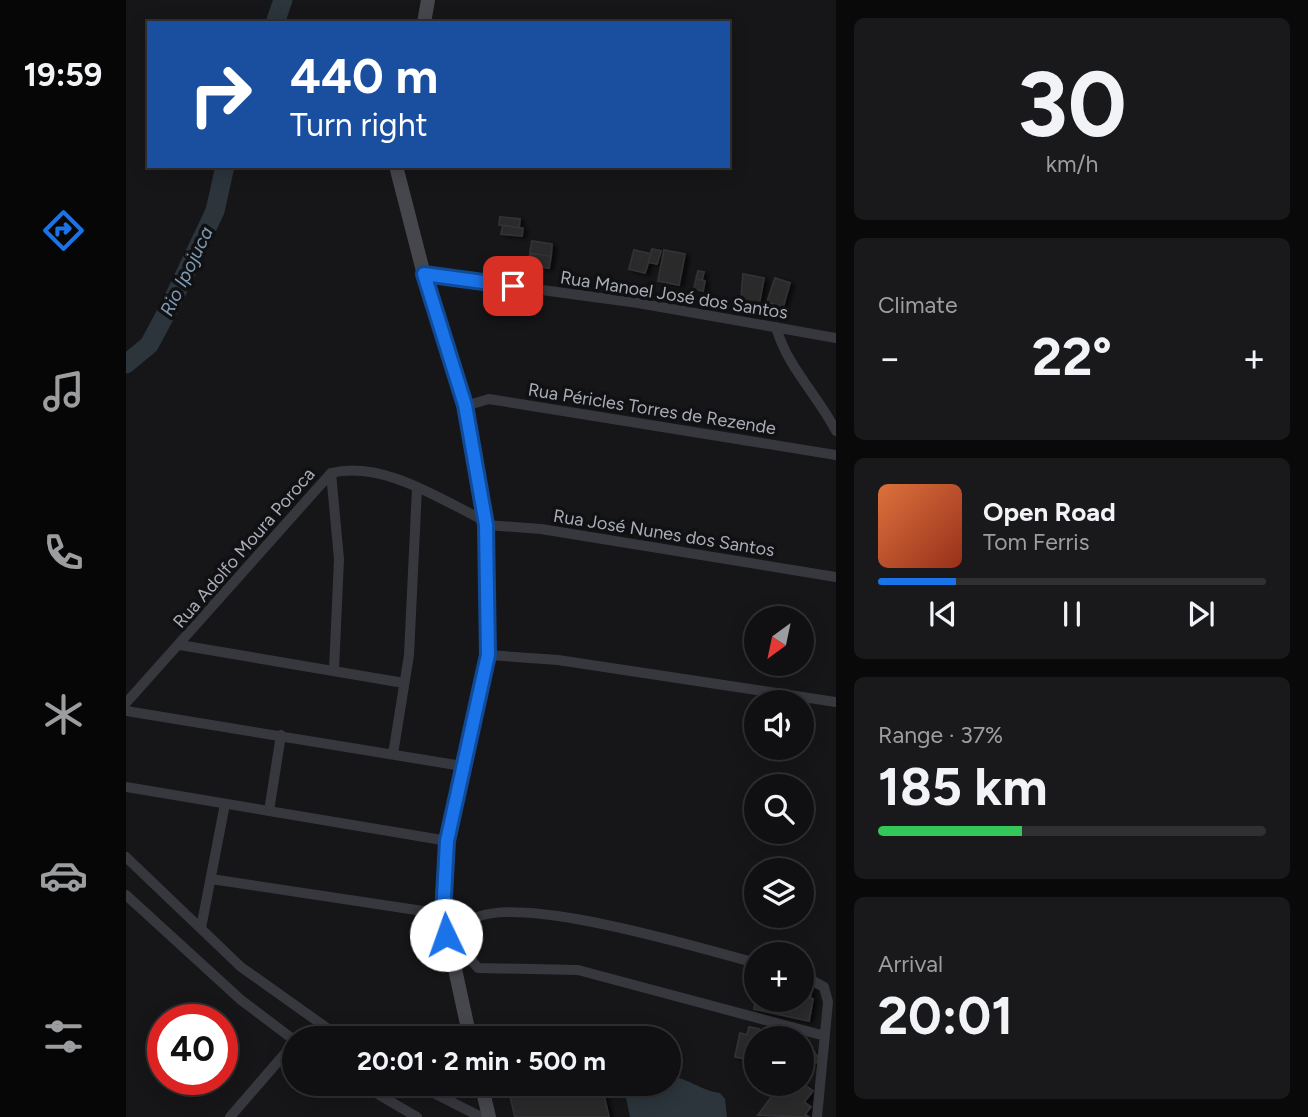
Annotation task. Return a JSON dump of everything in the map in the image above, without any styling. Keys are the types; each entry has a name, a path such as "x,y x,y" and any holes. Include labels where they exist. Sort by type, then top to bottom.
{"street":[{"path":"424,21 428,0"},
{"path":"397,168 424,274 465,405 486,523 488,655 447,841 443,914 467,1026"},
{"name":"Rua Manoel José dos Santos","path":"424,274 638,303 835,338"},
{"path":"776,327 788,361 810,387 835,431"},
{"name":"Rua Péricles Torres de Rezende","path":"465,405 489,399 835,455"},
{"name":"Rua Adolfo Moura Poroca","path":"126,703 331,473 361,469 417,488 486,523"},
{"path":"331,473 340,559 334,670"},
{"path":"393,754 404,683 413,594 417,488"},
{"name":"Rua José Nunes dos Santos","path":"486,523 541,529 835,577"},
{"path":"180,645 404,683"},
{"path":"488,655 558,660 835,702"},
{"path":"126,711 462,766"},
{"path":"269,811 281,735"},
{"path":"126,787 447,841"},
{"path":"201,928 225,804"},
{"path":"126,857 241,967 276,995 323,1026"},
{"path":"211,879 443,914"},
{"path":"126,895 241,1000 282,1032"},
{"path":"744,960 572,916 492,915 472,919 466,926 472,961 478,968 578,970 825,1036"},
{"path":"814,982 824,987 828,1002 817,1117"},
{"path":"230,1117 282,1056"},
{"path":"381,1096 417,1117"},
{"path":"440,1096 481,1117"},
{"path":"484,1096 489,1117"}],"shaded area":[{"path":"681,1079 720,1093 725,1099 727,1117 630,1117 626,1096 681,1096"}],"building":[{"path":"500,217 520,219 519,228 499,225"},
{"path":"503,225 523,228 522,236 501,234"},
{"path":"532,241 552,244 551,256 530,253"},
{"path":"652,249 661,251 657,264 648,262"},
{"path":"634,250 651,254 645,273 629,269"},
{"path":"664,250 685,254 679,285 658,281"},
{"path":"530,253 551,256 549,268 529,265"},
{"path":"698,271 704,272 702,280 696,279"},
{"path":"743,274 764,278 759,305 741,301"},
{"path":"775,278 790,283 783,307 767,302"},
{"path":"696,279 705,281 703,291 694,289"},
{"path":"768,1012 811,1012 809,1021"},
{"path":"740,1033 744,1034 744,1059 735,1057"},
{"path":"814,1051 820,1060 814,1064"},
{"path":"510,1096 604,1096 609,1117 515,1117"},
{"path":"772,1096 809,1096 804,1102 811,1107 805,1114 809,1117 758,1115"}],"waterway":[{"name":"Rio Ipojuca","path":"276,21 283,0"},
{"name":"Rio Ipojuca","path":"126,364 149,345 169,308 215,211 225,168"}],"route":[{"path":"446,935 443,914 447,841 488,655 486,525 465,405 424,274 513,286"}]}
